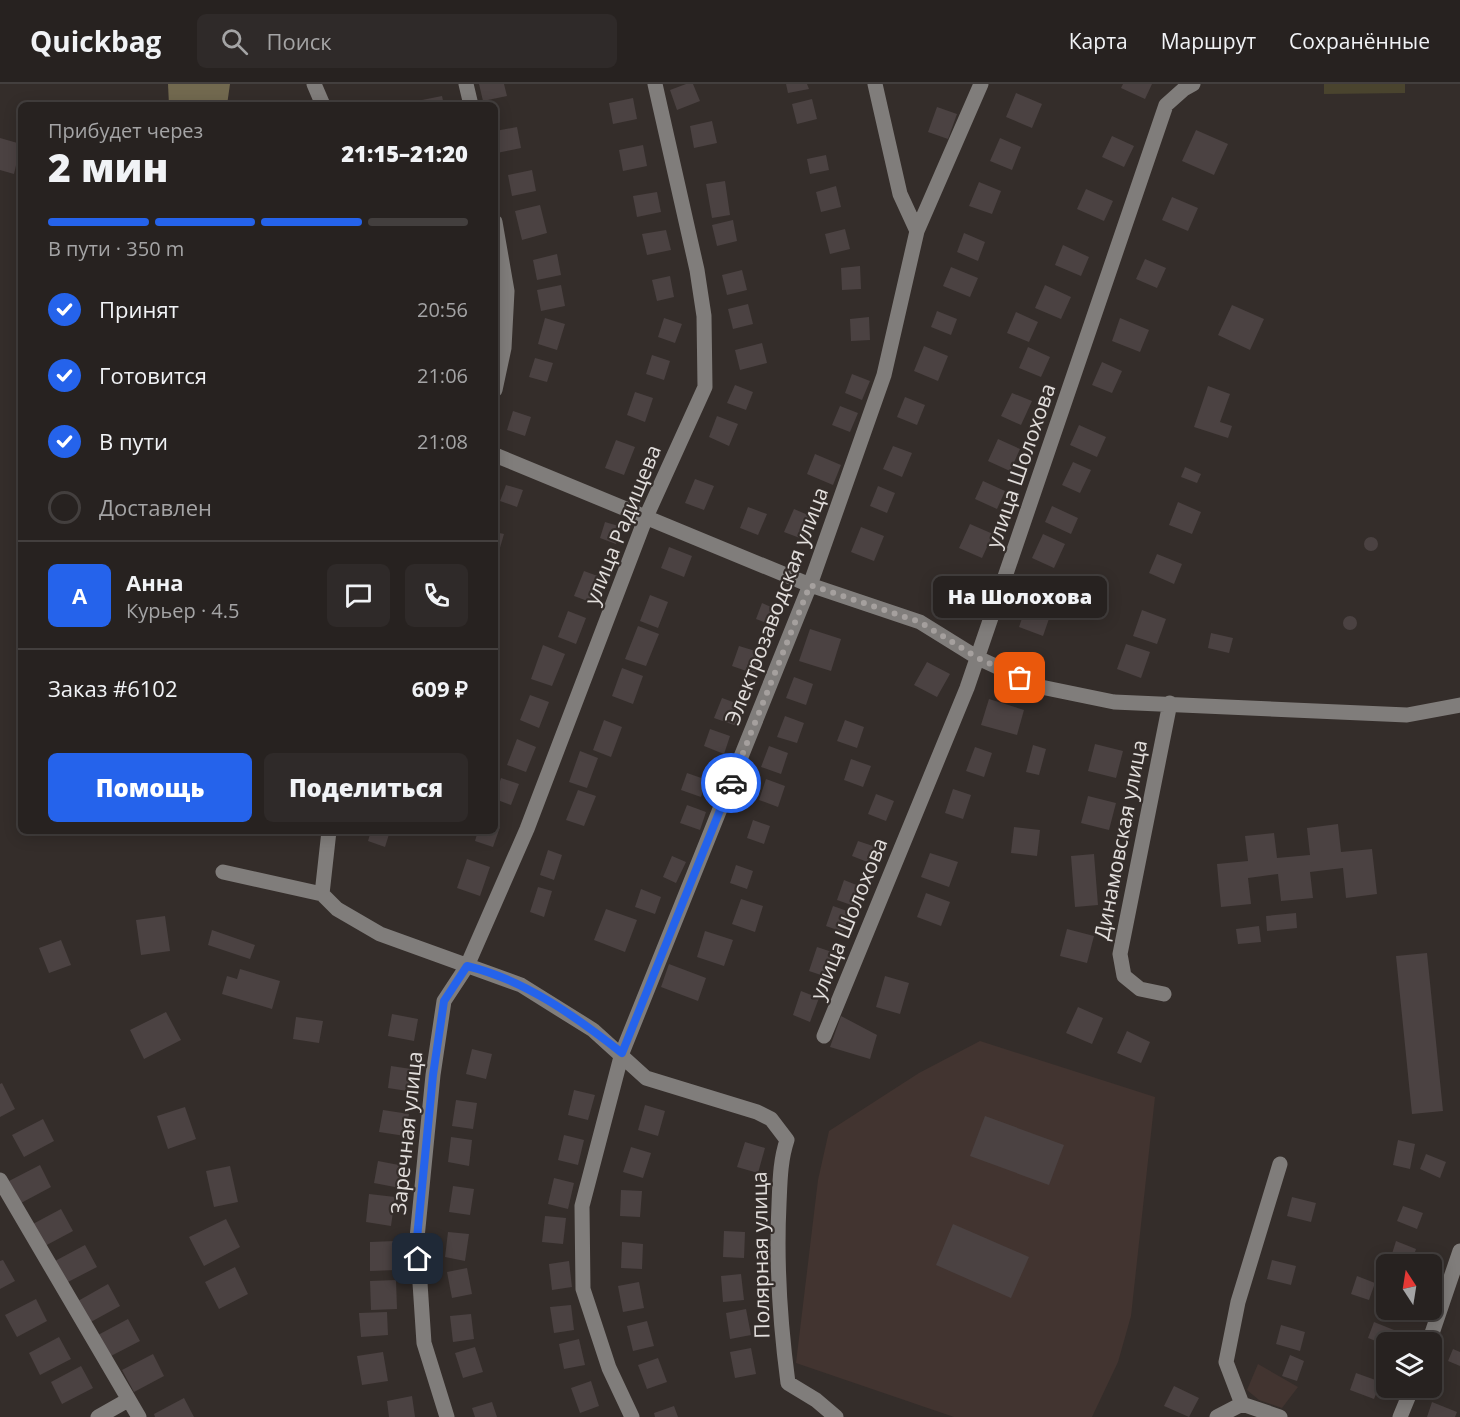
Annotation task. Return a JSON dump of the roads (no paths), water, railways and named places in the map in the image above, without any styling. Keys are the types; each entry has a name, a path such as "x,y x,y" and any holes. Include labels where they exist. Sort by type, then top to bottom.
{"street":[{"path":"314,84 322,102"},
{"path":"466,84 470,102"},
{"name":"улица Радищева","path":"467,966 527,829 646,517 705,387 704,316 697,270 655,84"},
{"path":"875,84 898,185 917,231"},
{"name":"Электрозаводская улица","path":"632,1417 609,1368 583,1289 582,1206 622,1053 810,585 884,375 917,231 981,84"},
{"name":"улица Шолохова","path":"824,1036 978,658 1166,105 1193,84"},
{"path":"498,239 507,291 504,348 498,376"},
{"path":"498,456 810,585 920,622 978,658 1041,687 1114,702 1407,715 1460,705"},
{"name":"Динамовская улица","path":"1164,994 1140,989 1124,976 1120,954 1170,703"},
{"path":"322,894 329,834"},
{"path":"223,872 322,894 336,909 380,934 521,985 593,1030 622,1053"},
{"name":"Заречная улица","path":"447,1417 424,1342 417,1238 433,1075 444,1001 467,966"},
{"name":"Полярная улица","path":"622,1053 646,1078 757,1112 771,1119 787,1140 781,1159 778,1228 779,1317 788,1383 816,1400 836,1417"},
{"path":"1242,1404 1236,1382 1226,1362 1238,1302 1280,1164"},
{"path":"0,1180 139,1417"},
{"path":"1432,1332 1460,1251"},
{"path":"1400,1417 1408,1398"},
{"path":"98,1417 128,1400"},
{"path":"1217,1417 1242,1404 1280,1417"}],"place":[{"name":"На Шолохова","path":"1020,678"}]}
